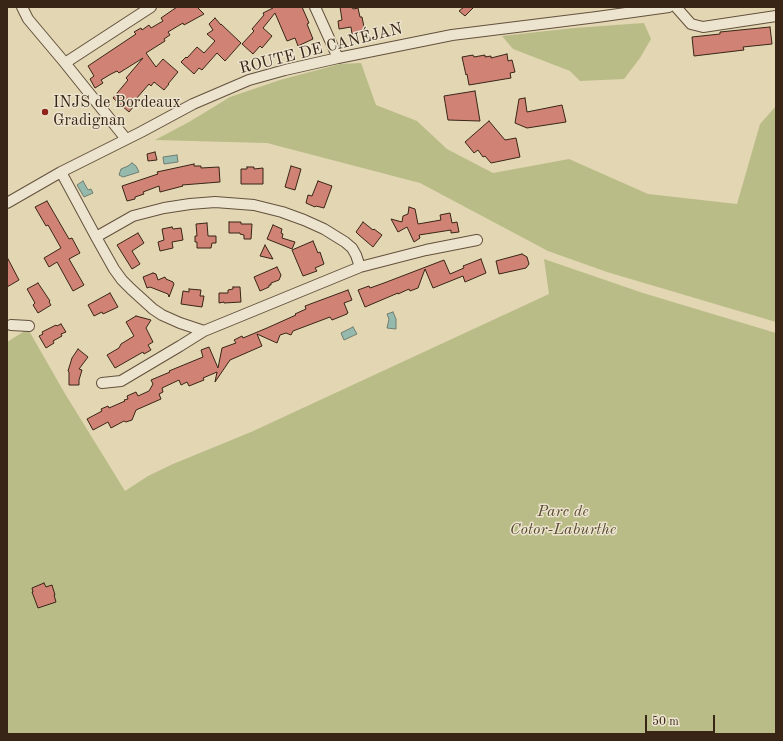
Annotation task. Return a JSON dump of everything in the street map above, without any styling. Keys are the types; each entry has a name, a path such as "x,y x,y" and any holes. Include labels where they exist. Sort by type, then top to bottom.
{"street":[{"path":"22,7 28,19 126,139"},
{"path":"65,63 151,7"},
{"path":"314,7 338,58"},
{"name":"ROUTE DE CANÉJAN","path":"7,203 61,172 193,104 249,80 338,58 452,35 666,7"},
{"path":"676,7 691,24 703,27 776,16"},
{"path":"61,172 114,269 122,280 153,309 162,315 204,331"},
{"path":"96,237 133,216 164,208 215,202 254,205 282,212 324,229 352,248 360,267"},
{"path":"102,383 121,380 204,331 360,267 426,250 477,240"},
{"path":"8,325 29,326"}],"green space":[{"path":"644,23 651,39 640,58 624,79 580,81 570,71 513,49 502,36 574,28"},
{"path":"361,63 376,105 417,121 447,149 493,173 569,159 648,194 737,204 760,124 776,106 776,322 607,272 548,251 420,183 267,143 155,140 189,122 230,97 280,80 340,64"},
{"name":"Parc de Cotor-Laburthe","path":"544,259 643,293 776,333 776,734 7,734 7,342 28,329 64,392 125,491 148,476 173,464 251,432 549,294"}],"water":[{"path":"177,155 178,162 164,164 163,157"},
{"path":"132,163 136,166 139,172 123,177 119,175 121,169"},
{"path":"83,181 88,190 91,189 93,193 84,197 77,185"},
{"path":"393,312 396,319 396,329 387,328 389,319 387,314"},
{"path":"353,327 357,334 344,340 341,333"}],"building":[{"path":"177,7 197,7 204,14 184,25 183,23 168,32 170,35 164,39 165,41 146,53 156,67 163,59 178,72 164,90 154,82 151,86 149,84 136,99 138,101 129,112 113,98 128,80 126,78 143,58 119,73 117,71 101,80 103,83 95,88 90,79 94,76 88,66 136,34 134,32 141,28 142,30 149,25 151,28 163,21 161,18"},
{"path":"273,7 302,7 309,23 307,24 313,39 298,46 295,38 287,41 275,13 263,28 272,36 262,48 260,46 253,54 242,44 254,31 252,29 264,15 263,13"},
{"path":"340,7 352,7 353,9 358,8 360,17 362,17 365,32 352,34 351,27 339,29 338,21 342,20"},
{"path":"464,7 474,7 465,16 459,11"},
{"path":"215,18 241,43 225,61 217,53 202,70 199,68 194,74 181,62 197,47 204,53 215,41 207,34 213,30 209,24"},
{"path":"770,27 772,44 743,47 744,50 694,56 692,37 720,34 720,32"},
{"path":"507,54 508,61 512,60 515,72 510,73 511,78 469,85 462,57 485,55 485,57 491,56 491,58"},
{"path":"475,91 480,121 448,120 444,96"},
{"path":"525,98 527,112 562,105 566,122 527,128 515,123 519,99"},
{"path":"489,121 505,140 516,138 520,157 491,163 485,156 483,157 478,150 474,153 465,142"},
{"path":"155,152 157,160 148,161 147,154"},
{"path":"194,164 194,166 201,166 201,168 219,167 220,182 182,185 183,186 160,192 159,186 143,192 144,194 135,197 135,199 127,201 122,186 158,174 157,172"},
{"path":"291,166 301,169 295,190 285,187"},
{"path":"247,167 254,167 254,169 263,168 263,184 241,184 241,169 247,169"},
{"path":"318,181 332,186 324,208 315,207 306,203 308,195 312,196"},
{"path":"47,201 69,239 72,238 80,253 69,259 84,285 73,291 57,262 49,267 44,258 61,248 48,225 46,226 35,207"},
{"path":"409,207 415,209 418,224 441,220 440,215 450,213 452,223 457,222 459,232 451,233 451,230 419,235 420,238 414,242 407,227 398,232 391,219 402,222 403,216 408,214"},
{"path":"229,222 252,224 251,239 244,239 244,235 240,233 229,233"},
{"path":"363,222 382,235 373,247 356,232"},
{"path":"207,223 208,236 216,236 216,243 212,243 211,248 197,248 197,242 195,242 195,236 197,236 196,224"},
{"path":"273,225 282,229 282,238 295,242 292,249 267,239"},
{"path":"172,227 173,229 181,228 183,240 172,242 173,248 160,251 158,242 164,240 162,229"},
{"path":"138,233 144,243 132,251 140,264 132,269 117,245"},
{"path":"313,241 318,253 320,252 324,264 315,268 317,271 303,276 292,250"},
{"path":"265,245 273,259 260,256"},
{"path":"522,254 527,257 529,264 526,268 499,274 496,261"},
{"path":"7,257 19,280 7,287"},
{"path":"481,259 486,273 465,282 463,276 433,288 425,269 418,288 410,291 409,289 365,307 358,290 369,286 370,288 444,260 450,274 464,268 463,266"},
{"path":"277,267 281,275 279,280 271,283 269,287 260,291 254,277"},
{"path":"153,273 156,274 158,280 165,277 173,282 174,284 169,297 168,294 150,287 147,288 143,277"},
{"path":"38,283 51,305 38,313 33,305 35,303 27,289"},
{"path":"233,287 240,287 241,302 219,303 219,293 228,293 228,290 233,289"},
{"path":"189,289 201,290 200,296 204,296 202,307 181,304 183,291 189,292"},
{"path":"348,290 352,300 344,303 348,313 347,314 332,320 330,317 293,331 291,335 286,333 280,335 277,343 257,334 262,346 230,360 215,382 217,372 203,378 204,380 189,386 187,382 181,385 179,380 162,388 163,392 159,394 161,399 136,410 132,420 126,422 124,421 111,428 108,422 93,430 87,419 102,411 101,409 108,406 109,408 125,401 124,400 128,399 127,396 136,392 138,396 149,391 153,384 151,380 203,357 201,350 209,347 218,368 222,348 236,343 234,340 242,336 243,338 296,315 295,314 306,309 305,306"},
{"path":"110,293 118,307 103,314 102,312 94,316 88,305"},
{"path":"136,316 151,320 146,328 153,342 148,345 151,350 144,354 143,352 115,368 107,355 134,336 126,322"},
{"path":"61,324 66,332 61,334 62,336 53,341 54,343 46,348 39,336 43,334 42,332"},
{"path":"78,349 88,357 79,369 82,370 79,385 69,385 68,371 72,358"},
{"path":"44,583 46,587 52,585 56,602 38,608 32,588"}],"place":[{"name":"INJS de Bordeaux Gradignan","path":"45,112"}]}
